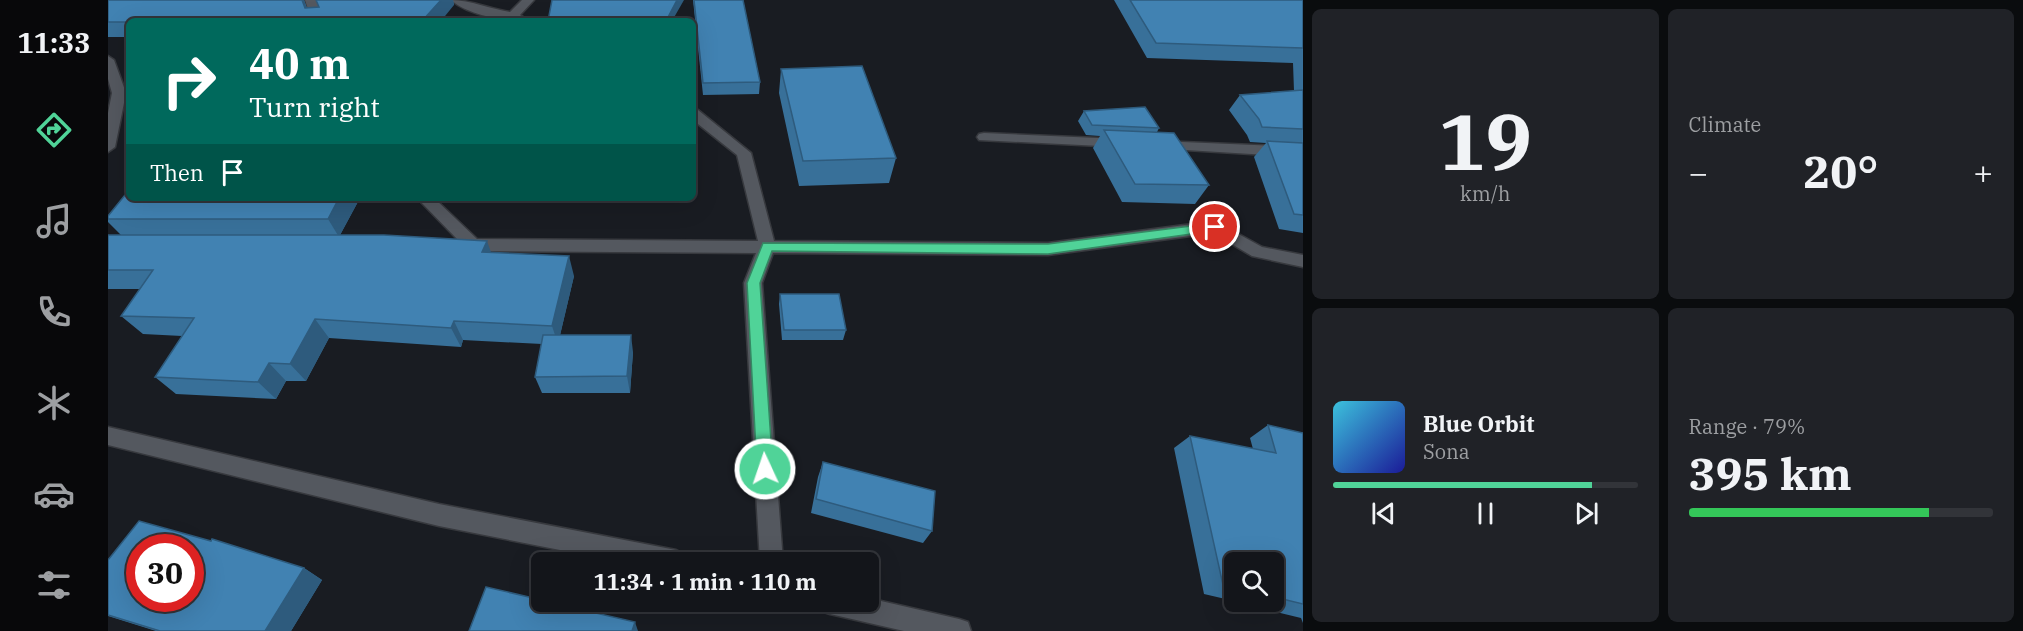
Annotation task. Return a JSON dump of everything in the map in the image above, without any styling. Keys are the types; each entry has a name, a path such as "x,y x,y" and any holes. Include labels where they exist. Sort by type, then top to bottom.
{"street":[{"path":"311,0 317,18"},
{"path":"457,0 479,10 514,18"},
{"path":"500,0 517,18"},
{"path":"519,18 528,0"},
{"path":"472,18 479,10"},
{"path":"108,60 118,93 108,147"},
{"path":"696,115 744,153 767,246 753,283 770,552"},
{"path":"984,137 1303,152"},
{"path":"427,201 473,245"},
{"path":"449,245 1048,249 1215,227 1258,252 1303,261"},
{"path":"108,436 439,515 626,552"},
{"path":"874,612 959,631"}],"building":[{"path":"108,0 302,0 305,8 319,7 316,0 441,0 425,18 126,18 126,22 108,22"},
{"path":"552,0 677,0 668,18 549,18"},
{"path":"694,0 743,0 760,82 703,83"},
{"path":"1130,0 1303,0 1303,48 1156,43"},
{"path":"862,66 896,158 803,161 781,69"},
{"path":"1303,90 1303,129 1262,127 1259,119 1240,95"},
{"path":"1145,107 1159,128 1092,125 1084,111"},
{"path":"1104,130 1174,133 1209,185 1135,184"},
{"path":"1267,141 1303,143 1303,215 1294,214"},
{"path":"125,195 126,201 337,201 328,219 108,219"},
{"path":"108,235 384,235 487,241 482,252 569,256 552,326 454,321 451,328 315,319 290,364 269,363 258,382 155,377 194,318 121,316 153,270 108,270"},
{"path":"780,294 839,294 846,330 784,330"},
{"path":"543,335 631,335 627,376 535,377"},
{"path":"1268,425 1303,433 1303,604 1284,599 1284,552 1224,552 1223,585 1190,436 1276,453"},
{"path":"823,462 935,491 932,531 816,499"},
{"path":"139,521 186,534 129,534"},
{"path":"126,537 126,612 204,612 204,539 211,541 212,539 304,568 265,631 160,631 108,615 108,560"},
{"path":"486,587 531,597 531,612 592,612 635,622 632,631 469,631"}],"route":[{"path":"765,469 753,283 767,246 1048,249 1215,227"}]}
